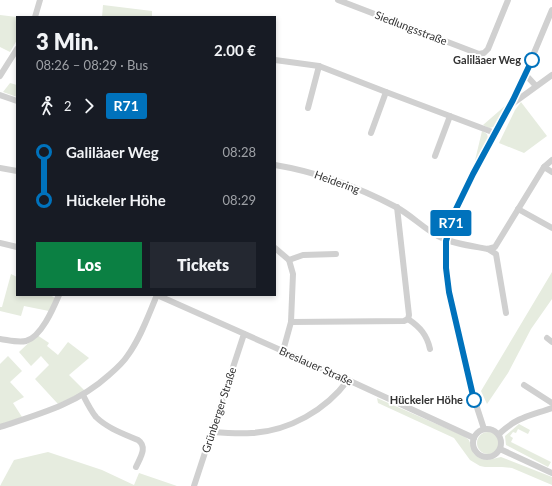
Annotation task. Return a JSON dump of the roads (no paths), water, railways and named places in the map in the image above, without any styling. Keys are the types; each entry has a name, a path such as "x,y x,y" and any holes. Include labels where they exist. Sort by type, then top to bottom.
{"street":[{"path":"35,16 40,0"},
{"name":"Siedlungsstraße","path":"338,0 475,53 484,53 488,50 508,0"},
{"path":"484,429 471,389 449,292 446,268 446,241 456,209 525,74 552,10"},
{"path":"0,76 16,51"},
{"path":"276,60 319,66 495,133"},
{"path":"308,108 319,66"},
{"path":"525,74 536,86"},
{"path":"510,105 552,75"},
{"path":"371,133 386,92"},
{"path":"0,95 16,101"},
{"path":"435,156 450,116"},
{"path":"488,249 495,247 544,167 552,160"},
{"name":"Heidering","path":"276,165 295,168 317,174 367,193 397,207 410,215 436,236 446,241"},
{"path":"544,167 552,172"},
{"path":"0,168 16,170"},
{"path":"397,207 407,288 408,320"},
{"path":"518,209 552,228"},
{"path":"446,241 488,249 496,254 506,313"},
{"path":"0,243 16,247"},
{"path":"276,249 289,260 293,274 291,322 283,351"},
{"path":"289,260 302,255 336,254"},
{"path":"0,339 17,342 26,341 43,326 58,296"},
{"path":"0,427 51,410 83,395 97,386 119,366 127,356 140,334 157,296"},
{"name":"Breslauer Straße","path":"159,296 474,438"},
{"path":"291,322 408,320 417,325 422,331 427,339 430,349"},
{"name":"Grünberger Straße","path":"194,486 244,334"},
{"path":"212,432 241,434 264,432 291,423 318,410 337,394 348,380"},
{"path":"524,385 552,403"},
{"path":"83,395 94,415 99,420 142,443 144,449 136,467"},
{"path":"499,434 512,422 518,419 552,408"},
{"path":"484,429 492,430 499,434 502,442 500,449 494,456 484,457 478,454 474,448 474,438 478,433 484,429"},
{"path":"500,449 552,473"}],"place":[{"name":"Galiläaer Weg","path":"532,60"},
{"name":"Hückeler Höhe","path":"474,400"}]}
